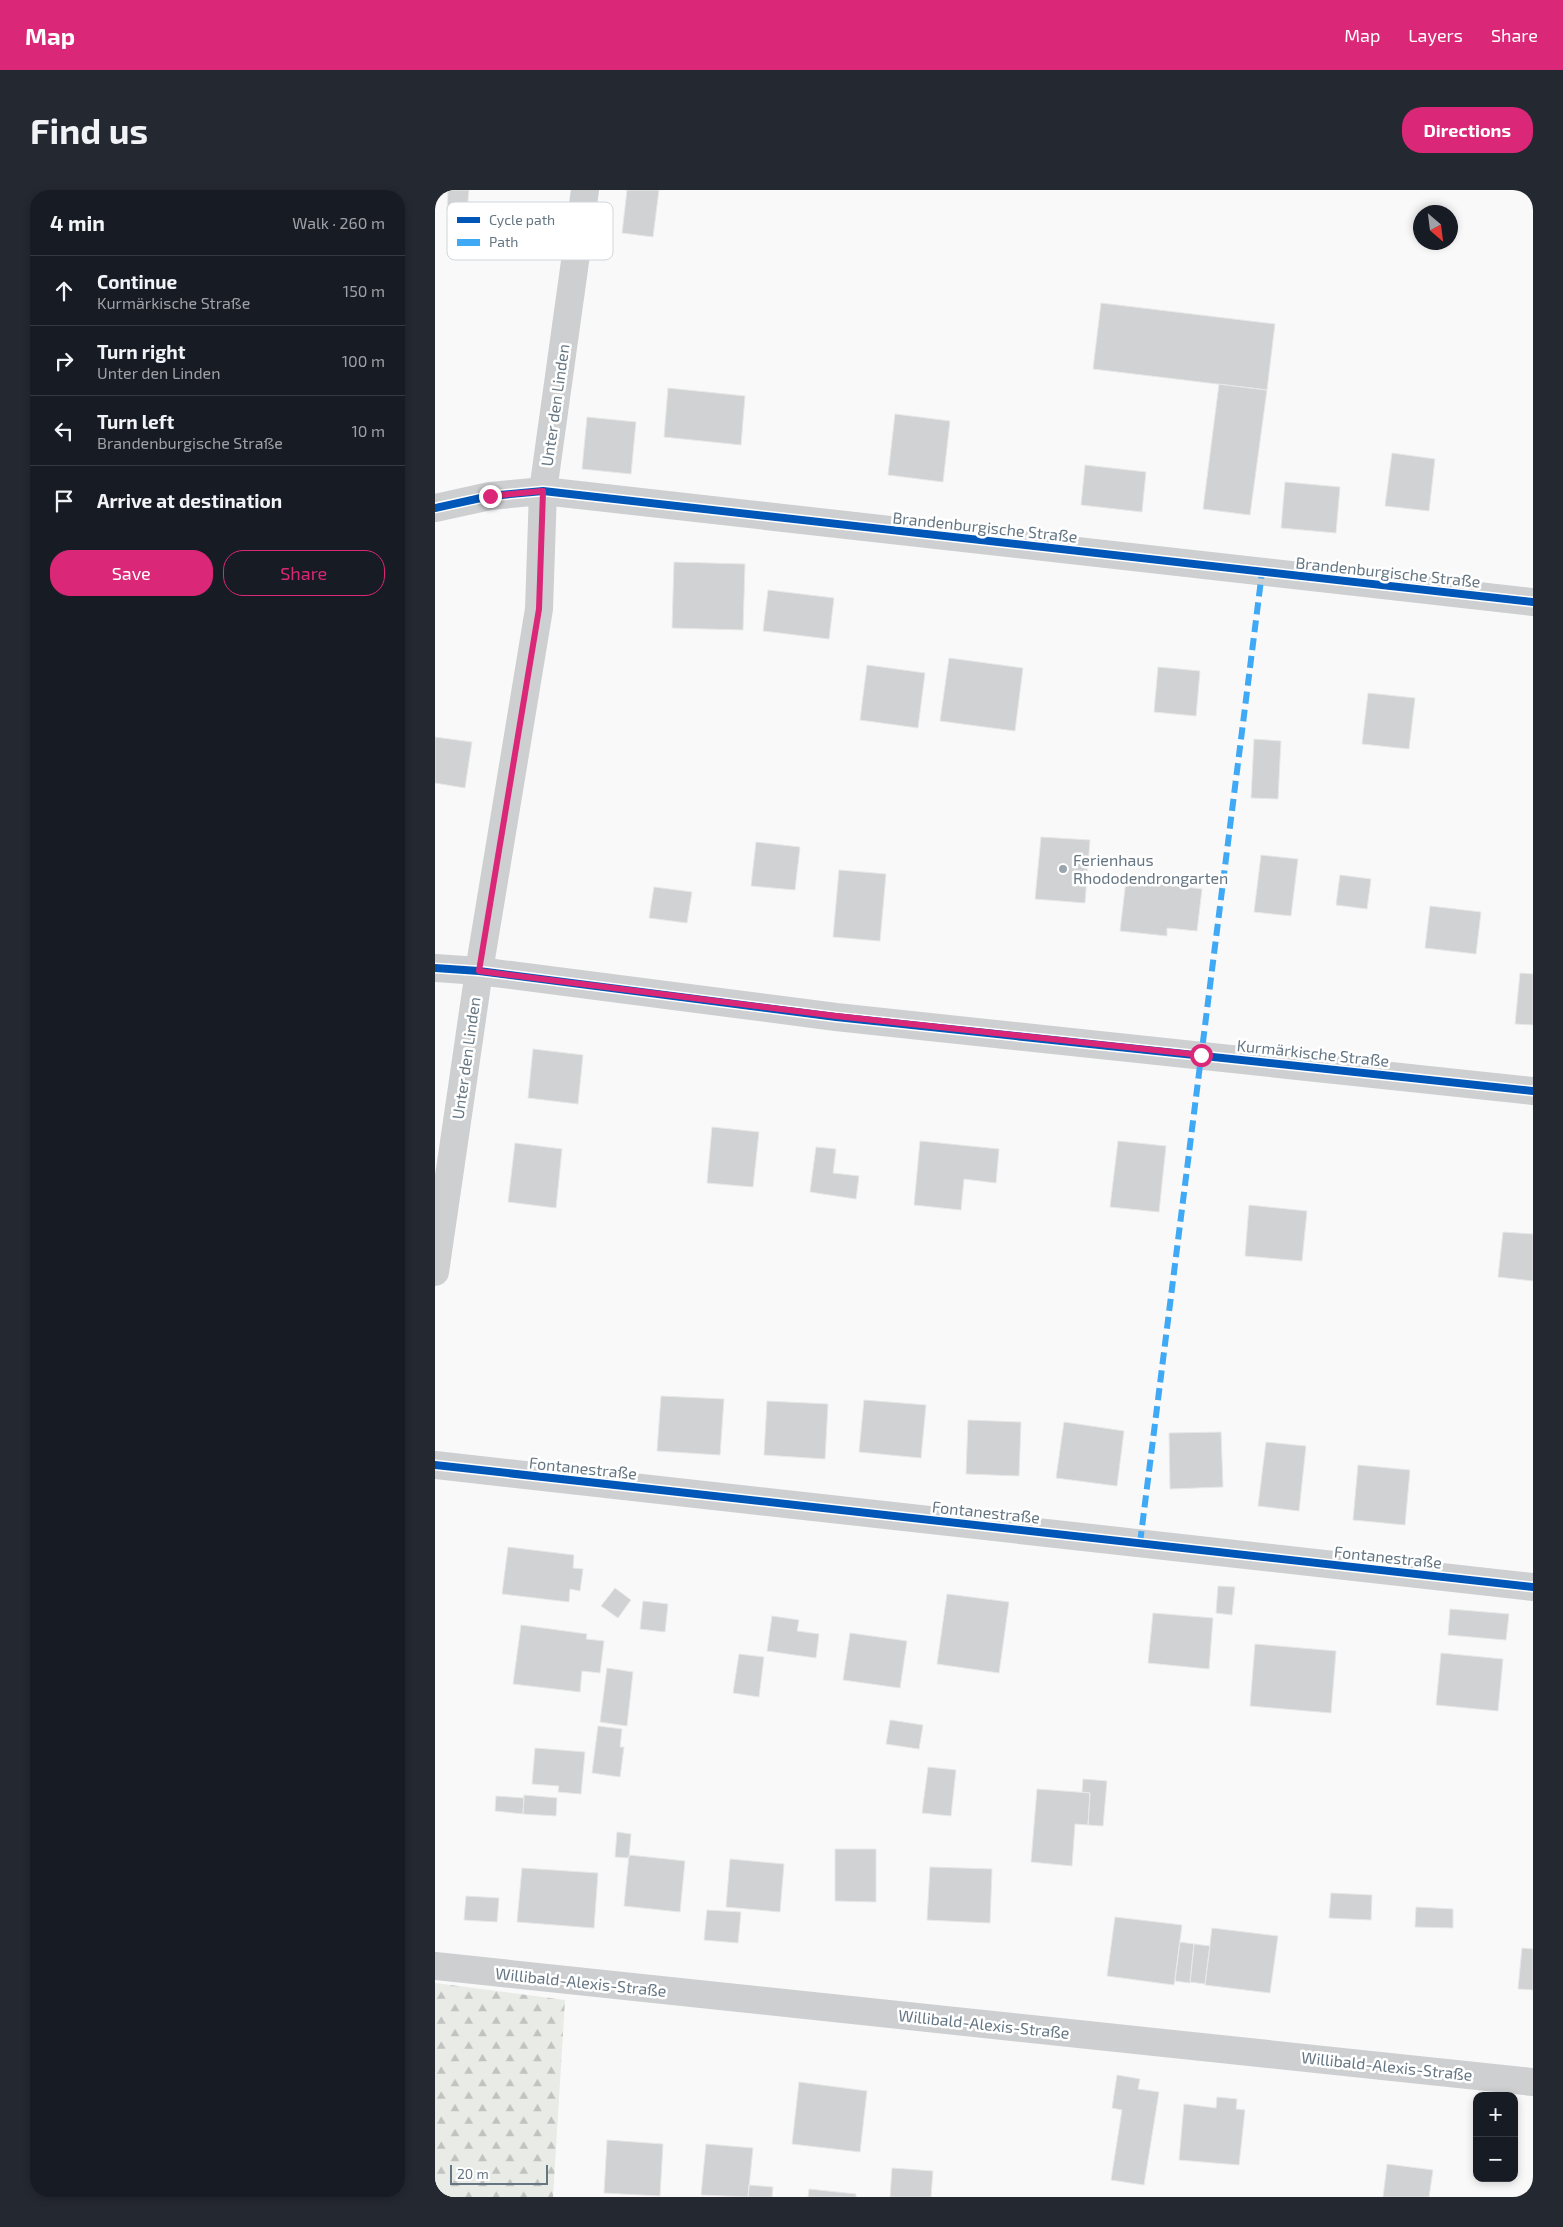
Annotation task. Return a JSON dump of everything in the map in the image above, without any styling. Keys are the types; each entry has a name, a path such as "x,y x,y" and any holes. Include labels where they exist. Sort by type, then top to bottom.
{"street":[{"name":"Unter den Linden","path":"435,1272 479,971 539,609 543,491 575,260"},
{"name":"Brandenburgische Straße","path":"435,508 490,496 543,491 1533,602"},
{"name":"Kurmärkische Straße","path":"435,968 479,971 846,1018 1533,1091"},
{"name":"Fontanestraße","path":"435,1465 1533,1588"},
{"name":"Willibald-Alexis-Straße","path":"435,1966 1533,2082"}],"green space":[{"path":"435,1983 565,2000 553,2197 435,2197"}],"building":[{"path":"448,190 469,190 468,202 447,202"},
{"path":"627,190 659,190 653,237 622,233"},
{"path":"1101,303 1275,324 1267,390 1093,369"},
{"path":"1219,384 1267,390 1250,515 1203,509"},
{"path":"668,388 745,396 741,445 664,437"},
{"path":"895,414 950,421 943,482 888,475"},
{"path":"587,417 636,422 631,474 582,469"},
{"path":"1392,453 1435,459 1429,511 1385,506"},
{"path":"1085,465 1146,472 1142,512 1081,505"},
{"path":"1285,482 1340,487 1336,533 1281,528"},
{"path":"674,562 745,564 743,630 672,628"},
{"path":"768,590 834,598 829,639 763,631"},
{"path":"949,658 1023,668 1015,731 940,721"},
{"path":"867,665 925,673 918,728 860,720"},
{"path":"1158,667 1200,671 1196,716 1154,712"},
{"path":"1368,693 1415,698 1409,749 1362,744"},
{"path":"435,737 472,742 465,788 435,783"},
{"path":"1254,739 1281,741 1278,799 1251,798"},
{"name":"Ferienhaus Rhododendrongarten","path":"1041,837 1090,840 1085,903 1035,899"},
{"path":"756,842 800,847 795,890 751,886"},
{"path":"1261,855 1298,859 1291,916 1254,912"},
{"path":"839,870 886,874 880,941 833,937"},
{"path":"1340,875 1371,879 1367,909 1336,905"},
{"path":"1126,880 1202,889 1197,931 1167,928 1167,936 1120,931"},
{"path":"654,887 692,892 687,923 649,918"},
{"path":"1430,906 1481,912 1476,954 1425,948"},
{"path":"1520,973 1533,974 1533,1025 1515,1024"},
{"path":"533,1049 583,1055 578,1104 528,1098"},
{"path":"712,1127 759,1132 753,1187 707,1183"},
{"path":"920,1141 999,1149 996,1183 964,1179 961,1210 914,1205"},
{"path":"1118,1141 1166,1146 1159,1212 1110,1207"},
{"path":"515,1143 562,1149 556,1208 508,1202"},
{"path":"816,1147 836,1149 833,1173 859,1176 856,1199 810,1192"},
{"path":"1249,1205 1307,1211 1302,1261 1245,1256"},
{"path":"1503,1232 1533,1234 1533,1281 1498,1277"},
{"path":"661,1396 724,1399 720,1455 657,1451"},
{"path":"864,1400 926,1405 921,1458 859,1452"},
{"path":"767,1401 828,1404 825,1459 764,1455"},
{"path":"968,1420 1021,1422 1019,1476 966,1474"},
{"path":"1064,1422 1124,1431 1117,1486 1056,1478"},
{"path":"1221,1432 1223,1487 1170,1489 1169,1433"},
{"path":"1266,1442 1306,1446 1299,1511 1258,1506"},
{"path":"1358,1465 1410,1470 1405,1525 1353,1520"},
{"path":"508,1547 574,1555 573,1568 583,1569 580,1591 570,1589 569,1602 502,1594"},
{"path":"1218,1586 1235,1587 1232,1615 1216,1613"},
{"path":"615,1588 631,1600 618,1618 601,1606"},
{"path":"947,1594 1009,1602 999,1673 937,1664"},
{"path":"643,1601 668,1604 665,1632 640,1629"},
{"path":"1450,1609 1509,1614 1506,1640 1448,1635"},
{"path":"1153,1613 1213,1618 1209,1669 1148,1663"},
{"path":"772,1616 799,1620 797,1631 819,1634 816,1658 767,1651"},
{"path":"521,1625 587,1634 586,1639 604,1641 600,1673 582,1671 580,1692 513,1684"},
{"path":"850,1633 907,1641 900,1688 843,1680"},
{"path":"1255,1644 1336,1651 1331,1713 1250,1706"},
{"path":"1441,1653 1503,1659 1498,1711 1436,1705"},
{"path":"739,1654 764,1657 759,1697 733,1693"},
{"path":"607,1668 633,1672 627,1726 600,1722"},
{"path":"890,1720 923,1725 919,1749 886,1744"},
{"path":"598,1726 622,1729 620,1747 624,1747 620,1777 592,1773"},
{"path":"535,1748 585,1752 581,1794 558,1792 559,1786 532,1784"},
{"path":"928,1767 956,1770 951,1816 922,1813"},
{"path":"1083,1779 1107,1781 1103,1826 1088,1825 1090,1793 1082,1792"},
{"path":"1037,1789 1090,1793 1088,1825 1075,1824 1072,1866 1031,1862"},
{"path":"524,1795 557,1798 556,1816 523,1814"},
{"path":"496,1796 524,1798 523,1814 495,1811"},
{"path":"617,1832 631,1834 629,1858 615,1857"},
{"path":"835,1849 876,1849 876,1902 835,1901"},
{"path":"629,1855 685,1861 680,1912 624,1906"},
{"path":"730,1859 784,1864 780,1912 726,1907"},
{"path":"930,1867 992,1869 990,1923 927,1920"},
{"path":"522,1868 598,1873 594,1928 517,1922"},
{"path":"1331,1893 1372,1895 1371,1920 1329,1918"},
{"path":"466,1896 499,1898 497,1922 464,1920"},
{"path":"1416,1907 1453,1909 1453,1928 1415,1927"},
{"path":"707,1910 741,1912 738,1943 704,1940"},
{"path":"1115,1917 1182,1925 1174,1985 1107,1976"},
{"path":"1212,1928 1278,1936 1270,1993 1205,1985"},
{"path":"1180,1942 1194,1944 1190,1983 1175,1981"},
{"path":"1194,1944 1210,1946 1205,1984 1190,1982"},
{"path":"1522,1948 1533,1949 1533,1990 1518,1989"},
{"path":"1117,2075 1140,2079 1138,2089 1159,2092 1144,2185 1111,2180 1122,2110 1112,2108"},
{"path":"799,2082 867,2091 860,2152 792,2144"},
{"path":"1217,2097 1237,2099 1236,2109 1245,2110 1239,2165 1179,2160 1184,2104 1216,2108"},
{"path":"607,2140 663,2144 660,2196 604,2193"},
{"path":"706,2144 753,2148 748,2197 701,2195"},
{"path":"1387,2164 1433,2170 1429,2197 1383,2197"},
{"path":"892,2168 933,2171 931,2197 890,2197"},
{"path":"749,2185 773,2187 772,2197 748,2197"},
{"path":"809,2189 856,2194 856,2197 808,2197"}],"marked path":[{"path":"1140,1543 1262,572"}],"cycle path":[{"path":"435,508 490,496 543,491 1533,602"},
{"path":"435,968 479,971 836,1017 1533,1091"},
{"path":"435,1465 1533,1587"}],"place":[{"name":"Ferienhaus Rhododendrongarten","path":"1063,869"}],"route":[{"path":"490,496 543,491 539,609 479,971 836,1016 1201,1055"}]}
